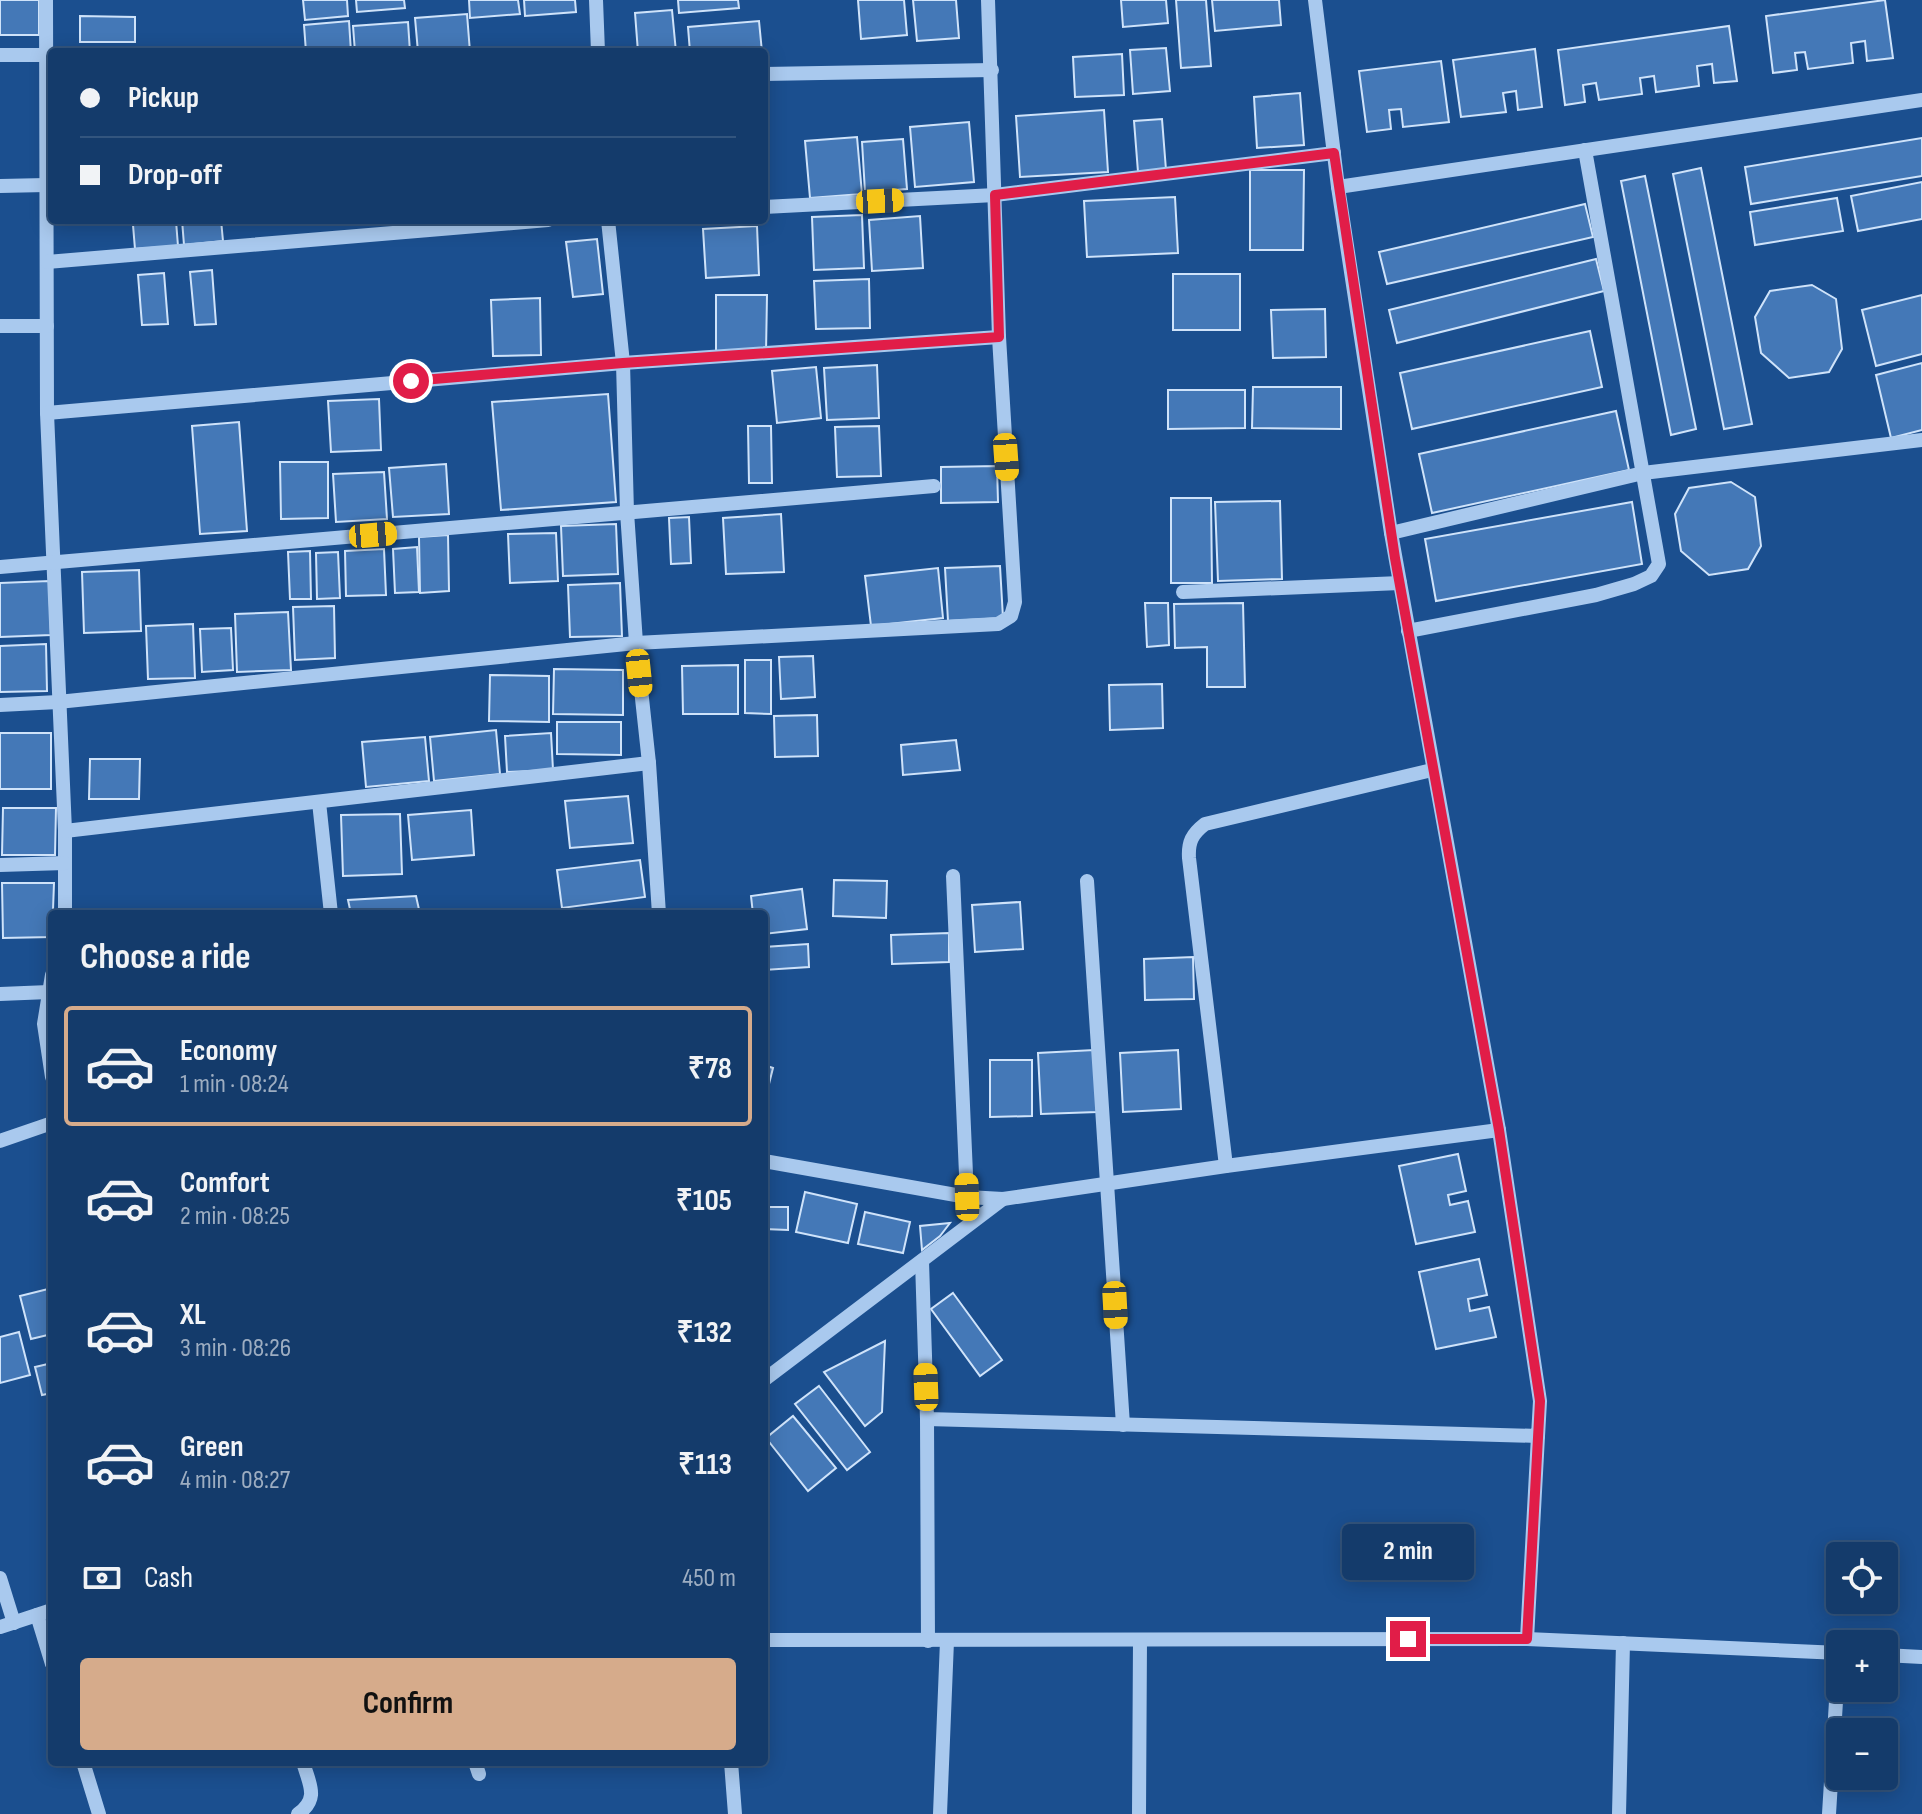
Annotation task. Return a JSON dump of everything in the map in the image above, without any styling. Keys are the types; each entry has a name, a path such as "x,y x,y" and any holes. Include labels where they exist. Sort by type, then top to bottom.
{"street":[{"path":"46,0 48,101"},
{"path":"596,0 598,48"},
{"path":"0,705 58,702 636,643 998,624 1011,616 1015,602 999,337 988,0"},
{"path":"1315,0 1338,187 1391,533 1499,1130 1540,1401 1527,1639"},
{"path":"0,55 46,55"},
{"path":"768,74 992,70"},
{"path":"1338,187 1922,100"},
{"path":"48,144 47,413 65,831 65,910"},
{"path":"1408,631 1596,595 1651,576 1659,564 1585,150"},
{"path":"768,207 995,195 1334,153"},
{"path":"0,186 46,185"},
{"path":"47,262 500,224"},
{"path":"608,224 623,363 627,512 659,910"},
{"path":"0,326 47,326"},
{"path":"47,413 623,363 999,337"},
{"path":"1391,533 1643,473 1922,440"},
{"path":"0,567 934,486"},
{"path":"1183,592 1400,583"},
{"path":"65,831 649,763"},
{"path":"1226,1166 1189,858 1188,846 1194,833 1205,824 1432,770"},
{"path":"319,802 331,910"},
{"path":"0,865 65,863"},
{"path":"953,876 967,1197"},
{"path":"1087,881 1123,1425"},
{"path":"0,994 48,992"},
{"path":"48,998 44,1024 48,1050"},
{"path":"0,1141 48,1124"},
{"path":"768,1162 967,1197 1003,1199 1499,1130"},
{"path":"768,1377 1003,1199"},
{"path":"922,1261 927,1419 928,1641"},
{"path":"927,1419 1538,1436"},
{"path":"0,1578 7,1625 48,1611"},
{"path":"37,1615 48,1651"},
{"path":"768,1640 1527,1639 1826,1652"},
{"path":"1139,1814 1140,1640"},
{"path":"940,1814 947,1641"},
{"path":"1619,1814 1623,1643"},
{"path":"1898,1656 1922,1657"},
{"path":"1829,1814 1836,1702"},
{"path":"84,1766 99,1814"},
{"path":"298,1814 309,1806 312,1794 304,1766"},
{"path":"731,1766 735,1814"}],"building":[{"path":"0,0 39,0 39,35 0,35"},
{"path":"303,0 347,0 348,16 305,20"},
{"path":"356,0 404,0 405,8 357,12"},
{"path":"469,0 518,0 520,14 470,18"},
{"path":"524,0 575,0 576,12 525,16"},
{"path":"678,0 738,0 739,8 679,13"},
{"path":"858,0 904,0 907,35 861,39"},
{"path":"913,0 956,0 959,38 917,41"},
{"path":"1121,0 1166,0 1168,23 1123,27"},
{"path":"1176,0 1206,0 1211,66 1181,68"},
{"path":"1212,0 1279,0 1281,25 1215,31"},
{"path":"1885,0 1893,58 1867,61 1865,41 1851,43 1853,63 1808,69 1805,52 1795,53 1797,70 1773,73 1766,16"},
{"path":"672,10 676,48 638,48 635,13"},
{"path":"467,14 470,48 418,48 415,18"},
{"path":"80,16 135,17 135,42 80,42"},
{"path":"349,21 351,48 306,48 304,25"},
{"path":"759,21 762,48 690,48 688,27"},
{"path":"408,22 410,48 355,48 353,26"},
{"path":"1729,26 1737,81 1714,83 1712,64 1697,66 1699,86 1656,92 1654,76 1640,78 1642,94 1599,100 1596,83 1583,85 1585,102 1565,105 1558,50"},
{"path":"1166,48 1170,91 1133,94 1130,50"},
{"path":"1535,49 1542,107 1518,110 1516,91 1503,93 1506,112 1461,117 1453,60"},
{"path":"1122,54 1124,95 1075,97 1073,57"},
{"path":"1441,61 1449,122 1403,127 1401,109 1389,110 1391,129 1367,132 1359,71"},
{"path":"1300,93 1304,145 1257,148 1254,97"},
{"path":"1104,110 1108,172 1020,177 1016,116"},
{"path":"1162,119 1166,170 1138,172 1134,121"},
{"path":"969,122 974,182 915,187 910,127"},
{"path":"857,137 862,194 810,198 805,141"},
{"path":"1922,138 1922,176 1751,204 1745,167"},
{"path":"903,139 907,189 865,192 862,142"},
{"path":"1701,168 1752,424 1724,429 1673,174"},
{"path":"1250,170 1304,170 1303,250 1250,250"},
{"path":"1645,176 1696,429 1671,435 1621,181"},
{"path":"1922,182 1922,219 1858,231 1851,196"},
{"path":"1175,197 1178,253 1087,257 1084,201"},
{"path":"1837,198 1843,231 1755,245 1750,212"},
{"path":"1585,204 1593,237 1387,284 1379,252"},
{"path":"862,215 864,268 814,270 812,217"},
{"path":"920,216 923,268 872,271 869,220"},
{"path":"176,224 178,246 135,249 133,225"},
{"path":"182,224 221,224 223,241 184,245"},
{"path":"757,226 759,275 706,278 703,229"},
{"path":"597,239 603,294 573,297 566,242"},
{"path":"1596,259 1604,291 1397,343 1389,310"},
{"path":"212,270 216,324 195,325 190,272"},
{"path":"164,273 168,324 142,325 138,275"},
{"path":"1173,274 1240,274 1240,330 1173,330"},
{"path":"869,279 870,328 816,329 814,281"},
{"path":"1812,285 1836,299 1842,349 1829,372 1789,378 1761,353 1755,317 1770,291"},
{"path":"716,295 767,295 766,353 716,352"},
{"path":"1922,295 1922,354 1876,366 1862,310"},
{"path":"540,298 541,355 493,356 491,300"},
{"path":"1325,309 1326,357 1273,358 1271,310"},
{"path":"1590,331 1602,387 1412,429 1400,373"},
{"path":"1922,363 1922,430 1891,438 1876,375"},
{"path":"877,365 879,418 827,420 824,368"},
{"path":"816,367 821,418 777,423 772,371"},
{"path":"1253,387 1341,387 1341,429 1252,428"},
{"path":"1168,390 1245,390 1245,428 1168,429"},
{"path":"608,394 616,502 501,510 492,402"},
{"path":"379,399 381,450 331,452 328,401"},
{"path":"1616,411 1629,470 1432,513 1419,454"},
{"path":"239,422 247,531 200,534 192,426"},
{"path":"748,426 771,426 772,483 749,483"},
{"path":"879,426 881,476 837,477 835,427"},
{"path":"280,462 328,462 328,518 281,519"},
{"path":"446,464 449,514 393,517 389,468"},
{"path":"997,466 998,502 941,503 941,467"},
{"path":"384,472 387,519 336,522 333,474"},
{"path":"1731,482 1755,497 1761,546 1748,569 1709,575 1681,551 1675,514 1689,488"},
{"path":"1171,498 1211,498 1212,583 1171,583"},
{"path":"1280,501 1282,579 1218,581 1215,502"},
{"path":"1632,502 1642,564 1436,601 1425,539"},
{"path":"781,514 784,572 726,574 723,518"},
{"path":"689,517 691,563 671,564 669,518"},
{"path":"616,524 618,574 563,576 561,526"},
{"path":"556,533 558,581 510,583 508,534"},
{"path":"448,535 449,591 420,593 419,537"},
{"path":"417,547 419,592 395,593 393,549"},
{"path":"384,549 386,595 346,596 345,551"},
{"path":"310,551 311,599 290,599 288,552"},
{"path":"338,552 340,598 317,599 316,553"},
{"path":"1000,566 1003,618 948,621 945,568"},
{"path":"938,568 943,618 871,626 865,576"},
{"path":"139,570 141,631 84,633 82,572"},
{"path":"49,581 51,635 0,637 0,583"},
{"path":"620,583 622,636 570,637 568,585"},
{"path":"1145,603 1168,603 1169,645 1147,647"},
{"path":"1243,603 1245,687 1207,687 1207,647 1175,648 1174,604"},
{"path":"334,606 335,658 295,660 293,607"},
{"path":"288,612 291,670 237,672 235,614"},
{"path":"193,624 195,678 148,679 146,626"},
{"path":"231,628 233,670 202,672 200,629"},
{"path":"46,644 47,691 0,692 0,646"},
{"path":"813,656 815,697 781,699 779,657"},
{"path":"745,660 771,660 771,714 745,713"},
{"path":"738,665 738,714 683,714 682,666"},
{"path":"554,669 623,670 623,715 553,714"},
{"path":"490,675 549,676 549,722 489,721"},
{"path":"1162,684 1163,728 1110,730 1109,685"},
{"path":"817,715 818,756 775,757 774,716"},
{"path":"557,722 621,722 621,755 557,754"},
{"path":"496,730 500,774 434,781 430,737"},
{"path":"0,733 51,733 51,789 0,789"},
{"path":"551,733 553,770 507,772 505,736"},
{"path":"425,737 429,781 366,787 362,742"},
{"path":"956,740 960,770 903,775 901,745"},
{"path":"90,759 140,759 139,799 89,799"},
{"path":"628,796 633,843 570,848 565,801"},
{"path":"3,808 56,808 55,855 2,855"},
{"path":"471,810 474,855 412,860 408,815"},
{"path":"400,814 402,874 343,876 341,815"},
{"path":"640,860 645,897 562,908 557,870"},
{"path":"834,880 887,881 886,918 833,916"},
{"path":"2,883 54,883 53,910 48,910 48,937 3,938"},
{"path":"802,889 807,929 768,934 768,910 753,910 751,896"},
{"path":"416,896 419,910 350,910 348,900"},
{"path":"1020,902 1023,949 975,952 972,905"},
{"path":"949,933 949,962 892,964 891,935"},
{"path":"808,944 809,967 768,970 768,947"},
{"path":"1193,957 1194,999 1145,1000 1144,959"},
{"path":"1094,1050 1097,1112 1041,1114 1038,1053"},
{"path":"1178,1050 1181,1109 1123,1112 1120,1053"},
{"path":"990,1060 1032,1060 1032,1116 990,1117"},
{"path":"768,1066 773,1068 768,1088"},
{"path":"1458,1154 1466,1191 1448,1195 1450,1205 1468,1201 1475,1232 1416,1244 1399,1166"},
{"path":"805,1192 857,1204 848,1243 796,1232"},
{"path":"768,1207 788,1207 788,1230 768,1229"},
{"path":"865,1212 910,1222 903,1253 858,1244"},
{"path":"950,1223 940,1236 922,1250 920,1226"},
{"path":"1479,1259 1487,1295 1468,1299 1470,1311 1489,1307 1496,1337 1436,1349 1419,1272"},
{"path":"48,1289 48,1335 31,1339 20,1296"},
{"path":"953,1293 1002,1360 980,1376 931,1309"},
{"path":"19,1332 30,1375 0,1383 0,1337"},
{"path":"885,1341 882,1412 865,1426 824,1372"},
{"path":"48,1364 48,1394 42,1395 35,1367"},
{"path":"819,1386 870,1452 847,1470 795,1404"},
{"path":"793,1416 836,1468 808,1491 768,1441 768,1436"}],"route":[{"path":"411,381 999,337 995,195 1334,153 1395,558 1499,1130 1540,1401 1527,1639 1408,1639"}]}
